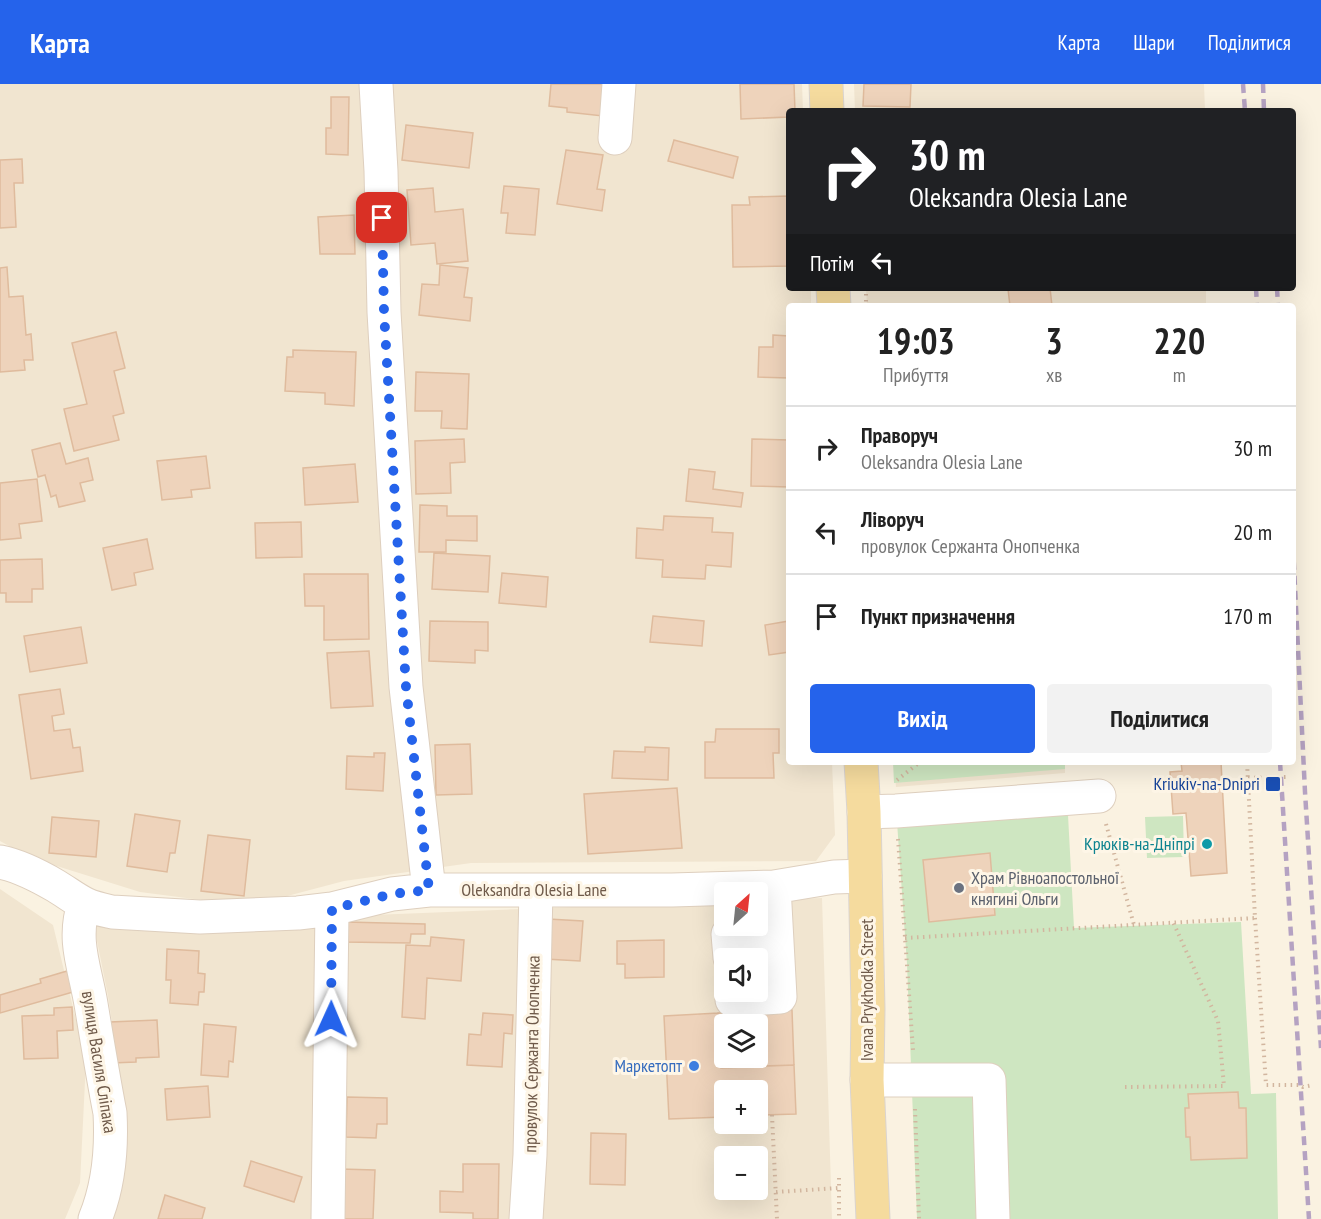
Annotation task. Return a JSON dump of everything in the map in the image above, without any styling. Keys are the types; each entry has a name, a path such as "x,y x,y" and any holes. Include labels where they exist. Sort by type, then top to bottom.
{"main road":[{"path":"826,84 827,108"},
{"name":"Ivana Prykhodka Street","path":"861,765 868,1009 867,1080 873,1219"}],"street":[{"path":"376,84 381,171 384,312 406,687 429,890"},
{"path":"615,138 620,84"},
{"path":"864,812 1099,796"},
{"name":"Oleksandra Olesia Lane","path":"0,862 57,886 84,904 112,912 200,917 298,913 332,909 392,894 429,890 650,890 774,887 834,877 865,876"},
{"path":"768,998 780,997 774,887"},
{"name":"провулок Сержанта Онопченка","path":"526,1219 530,1155 536,890"},
{"name":"вулиця Василя Сліпака","path":"84,904 79,919 79,944 110,1113 111,1131 109,1168 103,1197 95,1219"},
{"path":"328,1219 332,909"},
{"path":"729,948 728,934 775,932"},
{"path":"867,1080 989,1080 993,1219"}],"path":[{"path":"893,772 894,783 916,765"},
{"path":"1247,765 1266,1085 1300,1085 1303,1087 1313,1085"},
{"path":"1248,778 1287,777"},
{"path":"1099,796 1134,925"},
{"path":"896,811 912,1037 919,1219"},
{"path":"905,938 1255,918"},
{"path":"1125,1087 1224,1086 1218,1021 1173,922"},
{"path":"772,1115 777,1219"},
{"path":"776,1192 839,1188"}],"shaded area":[{"path":"0,84 802,84 803,108 786,108 786,291 811,291 811,303 786,303 786,765 832,765 835,835 816,861 471,863 344,881 272,900 202,900 140,892 31,858 0,841"},
{"path":"854,84 1204,84 1205,108 855,108"},
{"path":"866,291 1206,291 1206,303 867,303"},
{"path":"894,765 1065,765 1065,773 896,787"},
{"path":"0,889 53,925 86,1061 80,1183 65,1219 0,1219"},
{"path":"822,898 832,1219 110,1219 127,1122 108,996 94,926 714,901 714,936 768,936 768,900"}],"green space":[{"path":"893,765 1065,765 1065,769 894,783"},
{"path":"1068,815 1074,928 1241,922 1251,1094 1276,1093 1278,1219 917,1219 907,964 897,822"},
{"path":"1183,816 1184,857 1147,858 1145,817"}],"building":[{"path":"551,84 606,84 603,116 567,112 567,108 549,106"},
{"path":"740,84 794,84 795,108 786,108 786,117 741,119"},
{"path":"864,84 911,84 910,107 863,106"},
{"path":"331,97 349,97 348,155 326,154 326,128 331,128"},
{"path":"406,125 473,133 469,168 402,160"},
{"path":"674,140 738,157 733,178 668,161"},
{"path":"566,150 603,155 597,189 605,190 602,211 557,204"},
{"path":"22,159 23,183 14,183 16,227 0,228 0,160"},
{"path":"504,186 539,189 535,235 506,233 508,213 501,213"},
{"path":"433,188 435,212 463,209 468,261 437,264 435,243 411,245 407,190"},
{"path":"786,196 786,266 733,267 732,205 750,205 749,197"},
{"path":"354,215 355,254 320,254 318,217"},
{"path":"440,265 468,268 464,297 472,298 470,321 419,315 422,284 439,285"},
{"path":"7,267 9,297 23,296 26,335 31,334 33,360 24,360 25,370 0,372 0,268"},
{"path":"1008,291 1050,291 1052,303 1010,303"},
{"path":"116,332 125,368 114,371 124,413 113,416 119,440 74,451 64,409 87,404 72,343"},
{"path":"773,335 786,336 786,378 758,377 759,347 773,347"},
{"path":"293,350 356,352 354,406 325,404 325,393 285,391 287,357 293,357"},
{"path":"416,372 469,374 467,429 441,428 442,411 415,411"},
{"path":"464,439 465,462 450,463 451,493 416,494 415,441"},
{"path":"752,439 786,440 786,487 751,486"},
{"path":"60,443 66,464 88,458 93,480 80,483 85,501 59,507 56,495 51,497 45,475 38,477 32,450"},
{"path":"206,456 210,488 191,490 192,497 162,500 157,461"},
{"path":"355,464 358,502 305,505 303,468"},
{"path":"689,469 715,472 713,489 743,493 741,507 686,501"},
{"path":"37,479 42,521 19,524 21,538 0,540 0,483"},
{"path":"420,505 447,506 447,516 477,516 477,541 446,540 446,552 419,552"},
{"path":"664,516 713,518 712,532 733,533 731,567 706,565 705,579 662,577 663,560 636,558 637,528 663,530"},
{"path":"301,522 302,557 256,558 255,523"},
{"path":"147,539 153,569 134,573 136,585 112,590 103,548"},
{"path":"434,553 490,556 488,592 432,589"},
{"path":"42,559 43,589 32,589 32,602 6,602 6,593 0,593 0,560"},
{"path":"502,573 548,577 546,607 499,603"},
{"path":"304,574 368,574 369,639 324,640 324,606 305,606"},
{"path":"653,616 704,621 702,646 650,642"},
{"path":"430,621 488,622 488,651 475,650 475,663 429,661"},
{"path":"786,622 786,652 769,655 765,625"},
{"path":"81,627 87,663 30,672 24,636"},
{"path":"369,651 373,706 331,708 327,653"},
{"path":"60,689 64,714 52,716 54,731 70,729 73,748 80,747 83,771 31,779 19,695"},
{"path":"716,729 779,729 779,753 773,753 774,778 705,778 705,742 715,742"},
{"path":"470,744 472,794 436,795 435,745"},
{"path":"645,747 669,748 668,780 612,778 614,751 645,752"},
{"path":"374,753 385,753 383,791 346,789 347,756 374,757"},
{"name":"Крюків-на-Дніпрі","path":"1181,765 1221,765 1227,873 1191,876 1186,813 1173,814 1170,772 1182,771"},
{"path":"677,788 682,848 588,854 584,794"},
{"path":"135,814 180,821 175,853 170,853 167,872 127,866"},
{"path":"52,817 99,821 96,857 49,853"},
{"path":"208,835 250,840 244,896 201,891"},
{"name":"Храм Рівноапостольної княгині Ольги","path":"990,853 995,915 929,922 923,860"},
{"path":"548,919 583,921 580,961 545,959"},
{"path":"346,922 425,924 425,934 411,934 410,943 345,942"},
{"path":"431,937 464,940 461,981 427,978 425,1019 402,1017 406,945 430,946"},
{"path":"664,940 664,977 625,978 625,964 617,964 617,941"},
{"path":"167,949 199,951 198,973 205,974 204,992 199,992 198,1005 170,1003 171,980 166,980"},
{"path":"67,971 73,992 0,1013 0,995 41,983 40,979"},
{"path":"72,1007 73,1030 57,1031 58,1058 24,1059 22,1016 54,1015 54,1008"},
{"path":"792,1010 794,1065 768,1066 768,1014 718,1014"},
{"path":"483,1013 513,1015 512,1034 504,1033 502,1067 467,1065 469,1034 481,1035"},
{"name":"Маркетопт","path":"718,1013 714,1014 714,1068 768,1068 768,1066 794,1065 796,1114 768,1115 768,1080 714,1080 714,1117 669,1119 664,1016"},
{"path":"157,1020 159,1057 136,1058 136,1062 112,1063 110,1022"},
{"path":"204,1024 236,1027 233,1062 229,1061 228,1077 201,1075"},
{"path":"208,1086 210,1117 167,1120 165,1089"},
{"path":"1238,1092 1239,1108 1246,1108 1247,1158 1191,1160 1190,1137 1186,1137 1185,1108 1189,1108 1188,1094"},
{"path":"347,1097 387,1098 387,1124 377,1124 376,1138 346,1137"},
{"path":"591,1133 626,1134 625,1185 590,1184"},
{"path":"251,1161 302,1177 294,1202 244,1186"},
{"path":"463,1164 499,1164 498,1219 473,1219 473,1213 440,1212 440,1191 463,1192"},
{"path":"340,1169 375,1170 373,1219 338,1219"},
{"path":"165,1195 205,1208 202,1219 158,1219"}],"railway":[{"path":"1243,84 1245,108"},
{"path":"1263,84 1264,108"},
{"path":"1256,291 1257,303"},
{"path":"1277,291 1278,303"},
{"path":"1296,608 1321,1048"},
{"path":"1280,765 1309,1219"}],"place":[{"name":"Kriukiv-na-Dnipri","path":"1273,784"},
{"name":"Крюків-на-Дніпрі","path":"1207,844"},
{"name":"Храм Рівноапостольної княгині Ольги","path":"959,888"},
{"name":"Маркетопт","path":"694,1066"}],"route":[{"path":"331,1019 332,909 392,894 429,890 406,687 384,312 382,218"}]}
